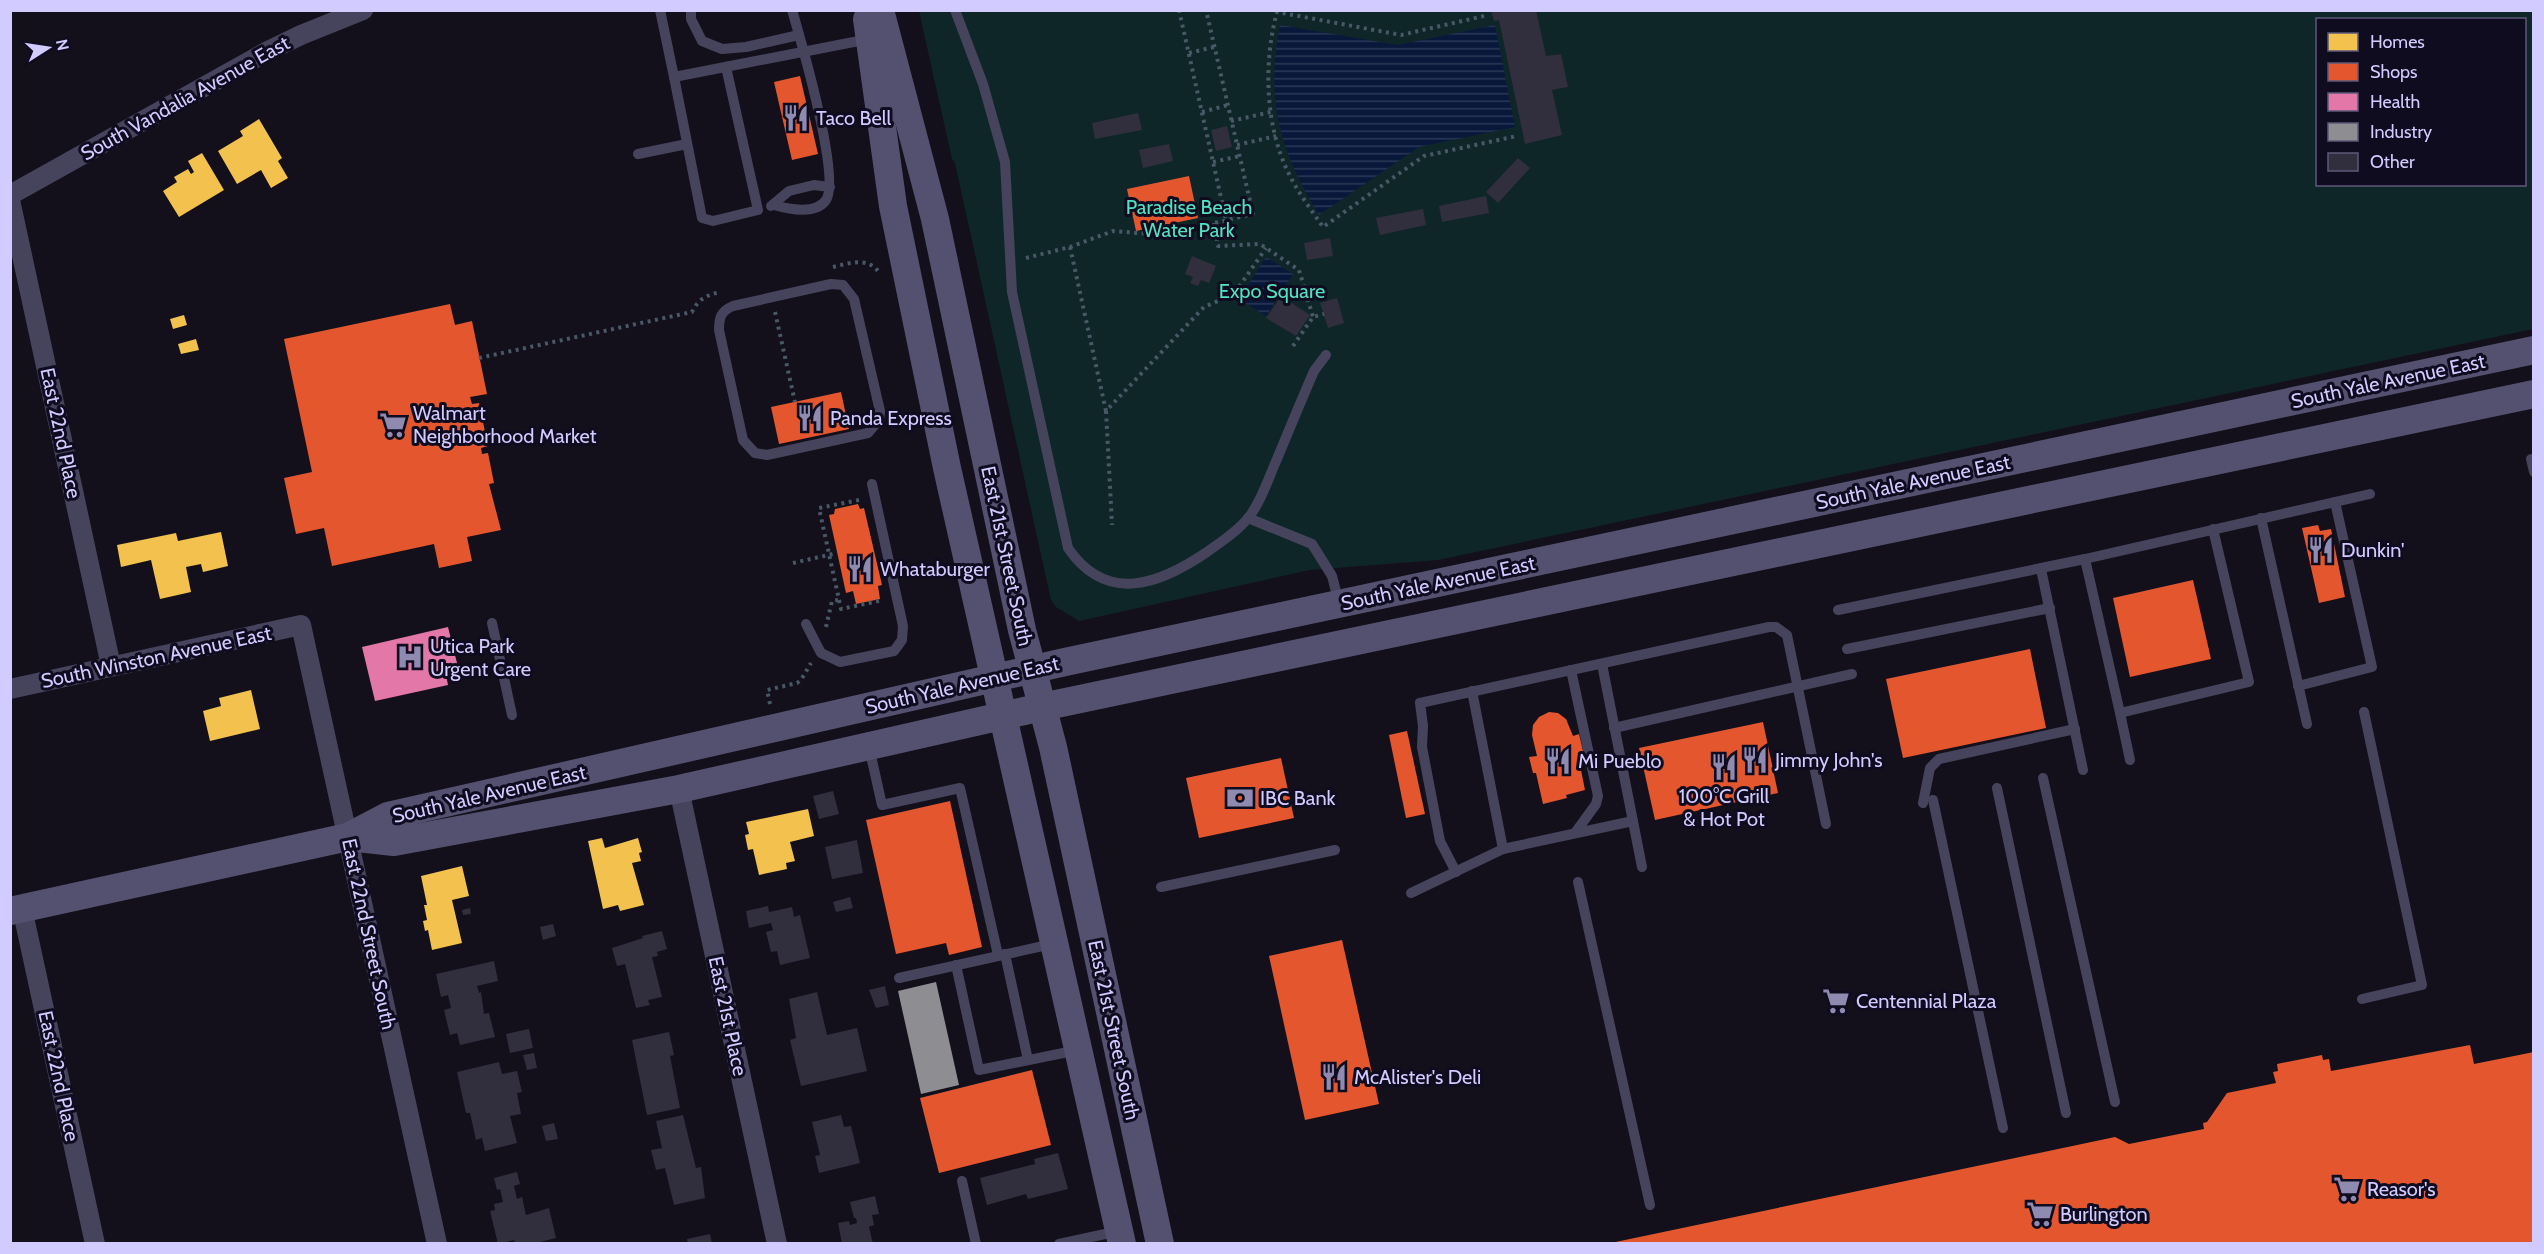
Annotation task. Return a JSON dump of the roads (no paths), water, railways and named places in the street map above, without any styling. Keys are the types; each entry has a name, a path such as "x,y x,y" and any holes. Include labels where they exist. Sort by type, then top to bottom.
{"main road":[{"name":"East 21st Street South","path":"866,10 892,206 994,678 1120,1237"},
{"name":"East 21st Street South","path":"880,10 935,219 1032,669 1056,759 1160,1244"},
{"name":"South Yale Avenue East","path":"16,909 348,837 388,816 1032,669 2534,350"},
{"path":"2348,390 2356,432"},
{"name":"South Yale Avenue East","path":"348,837 394,842 679,789 1042,707 2534,394"},
{"path":"2122,439 2130,480"},
{"path":"1824,501 1833,542"}],"street":[{"name":"South Vandalia Avenue East","path":"10,195 268,51 363,10"},
{"name":"East 22nd Place","path":"10,200 111,666"},
{"name":"South Winston Avenue East","path":"10,688 301,625"},
{"name":"East 22nd Street South","path":"301,625 437,1244"},
{"name":"East 21st Place","path":"679,789 777,1244"},
{"name":"East 22nd Place","path":"16,909 96,1244"}],"lane":[{"path":"660,10 702,218 713,221 758,210 774,205 789,191 814,185 830,187"},
{"path":"692,10 691,19 702,41 722,49 746,47 799,35"},
{"path":"774,205 794,211 820,206 826,200 830,187 829,163 792,10"},
{"path":"955,10 983,84 1005,162 1012,292 1068,548 1079,565 1105,580 1131,583 1156,580 1179,570 1223,541 1248,518 1260,498 1314,371 1326,355"},
{"path":"674,77 869,39"},
{"path":"726,67 758,210"},
{"path":"638,154 687,144"},
{"path":"831,284 843,285 850,291 854,299 880,411 879,420 868,433 767,454 755,453 747,447 743,440 719,323 725,310 772,298 831,284"},
{"path":"2531,459 2534,472"},
{"path":"806,624 821,653 840,662 894,651 902,640 903,626 872,484"},
{"path":"1838,610 2041,569 2370,494"},
{"path":"2298,686 2372,667 2335,502"},
{"path":"1248,518 1312,544 1332,576 1339,604"},
{"path":"2261,518 2307,724"},
{"path":"2120,712 2249,682 2213,529"},
{"path":"2085,559 2130,760"},
{"path":"2041,569 2083,770"},
{"path":"1846,650 2050,608"},
{"path":"492,623 512,715"},
{"path":"1456,872 1440,842 1422,747 1423,726 1420,703 1769,627 1776,627 1787,635 1826,824"},
{"path":"1602,664 1642,867"},
{"path":"1571,670 1598,796 1596,804 1575,834"},
{"path":"1614,728 1852,674"},
{"path":"1472,692 1503,849"},
{"path":"2362,999 2422,984 2364,712"},
{"path":"2003,1128 1928,802 1930,768 1939,759 2075,729"},
{"path":"869,746 882,806 960,788 1028,1060"},
{"path":"2043,778 2115,1102"},
{"path":"1996,788 2066,1113"},
{"path":"1411,893 1503,849 1633,821"},
{"path":"1161,887 1335,850"},
{"path":"1578,882 1650,1205"},
{"path":"899,978 1055,943"},
{"path":"956,965 980,1070 1078,1050"},
{"path":"962,1181 976,1244"},
{"path":"1059,1244 1120,1237"}],"water":[{"path":"1280,25 1398,45 1495,25 1515,127 1419,147 1319,215 1294,169 1279,124 1274,77"},
{"path":"1266,257 1293,274 1266,316 1239,299"}],"place":[{"name":"Taco Bell","path":"796,118"},
{"name":"Panda Express","path":"810,418"},
{"name":"Walmart Neighborhood Market","path":"393,425"},
{"name":"Dunkin'","path":"2321,550"},
{"name":"Whataburger","path":"860,569"},
{"name":"Utica Park Urgent Care","path":"410,657"},
{"name":"Jimmy John's","path":"1755,760"},
{"name":"Mi Pueblo","path":"1558,761"},
{"name":"100°C Grill & Hot Pot","path":"1724,767"},
{"name":"IBC Bank","path":"1240,798"},
{"name":"Centennial Plaza","path":"1836,1001"},
{"name":"McAlister's Deli","path":"1334,1077"},
{"name":"Reasor's","path":"2347,1189"},
{"name":"Burlington","path":"2040,1214"}],"park label":[{"name":"Paradise Beach Water Park","path":"1189,218"},
{"name":"Expo Square","path":"1272,291"}]}
